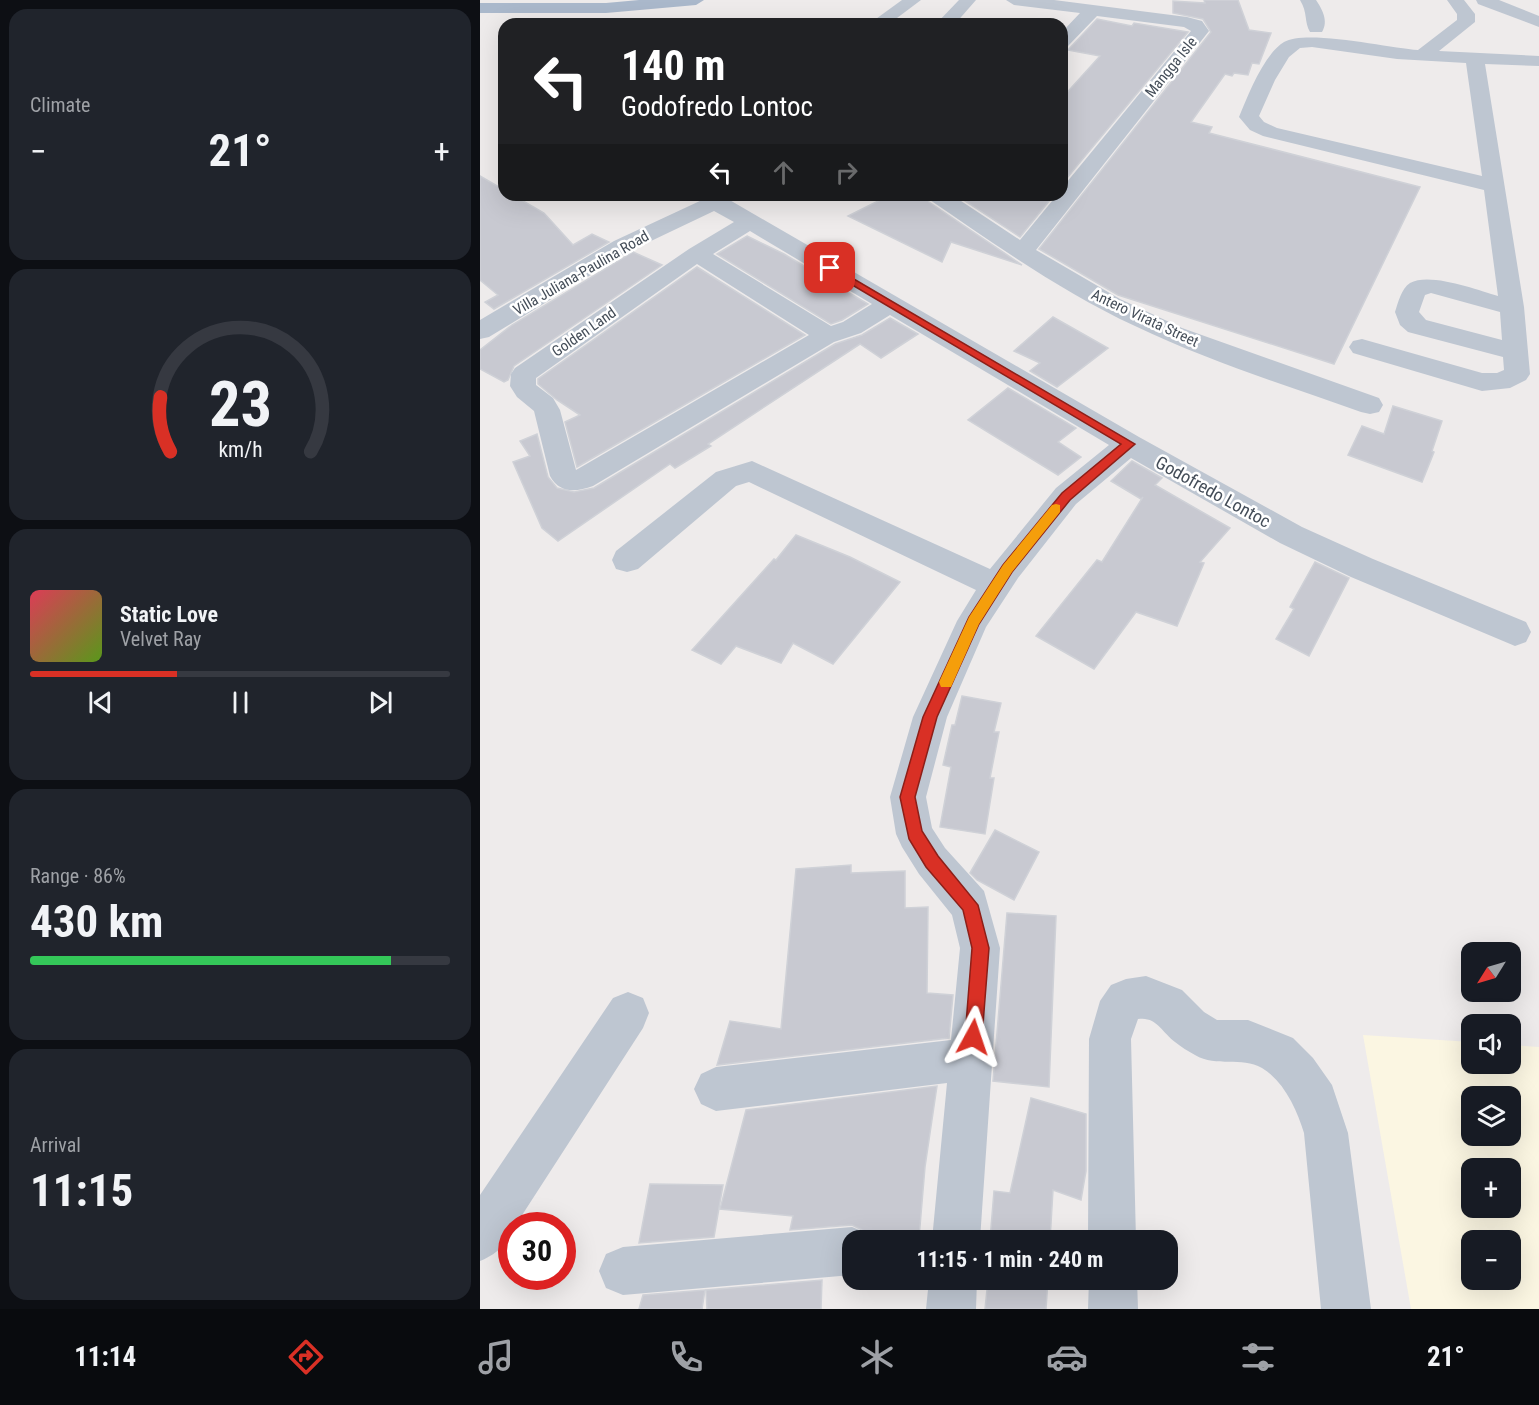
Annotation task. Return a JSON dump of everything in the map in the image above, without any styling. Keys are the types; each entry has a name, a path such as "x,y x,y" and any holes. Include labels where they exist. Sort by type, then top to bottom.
{"main road":[{"path":"480,8 606,8 696,0"}],"street":[{"path":"887,18 913,0"},
{"path":"951,18 968,0"},
{"name":"Mangga Isle","path":"1014,0 1187,22 1196,25 1200,31 1068,195"},
{"path":"1308,0 1315,11 1316,28"},
{"path":"1420,56 1466,22 1466,14 1455,0"},
{"path":"1484,0 1507,3 1539,14"},
{"path":"1507,3 1539,22"},
{"path":"1068,36 1093,10"},
{"path":"1495,186 1269,132 1257,126 1249,117 1266,80 1290,46 1312,42 1420,56 1539,77"},
{"path":"1477,67 1539,61"},
{"path":"1362,347 1482,382 1501,382 1517,374 1512,307 1477,67"},
{"name":"Villa Juliana-Paulina Road","path":"480,331 622,246 706,201"},
{"name":"Godofredo Lontoc","path":"717,201 1129,444 1291,535 1362,568 1515,632"},
{"name":"Antero Virata Street","path":"947,201 1022,252 1101,298 1173,334 1370,405"},
{"name":"Mangga Isle","path":"1022,252 1063,201"},
{"name":"Golden Land","path":"750,222 697,254 524,374 521,382 523,388 547,408 564,476 572,481 584,479 827,335"},
{"path":"697,254 827,335 839,334 850,329 891,303"},
{"path":"1512,307 1431,286 1421,286 1416,289 1407,312 1409,319 1417,326 1516,352"},
{"path":"957,1230 980,948 970,905 932,861 915,834 908,797 930,717 973,621 1008,568 1066,496 1129,444"},
{"path":"627,560 726,479 752,471 997,586"},
{"path":"1112,1230 1110,1039 1115,1016 1126,1000 1146,998 1167,1005 1189,1027 1212,1041 1248,1041 1278,1053 1298,1073 1316,1101 1326,1133 1346,1309"},
{"path":"480,1237 628,1013"},
{"path":"716,1089 972,1059"},
{"path":"623,1271 842,1252"},
{"path":"951,1309 952,1290"},
{"path":"1113,1290 1113,1309"}],"shaded area":[{"path":"1363,1035 1461,1041 1461,1074 1521,1074 1521,1046 1539,1047 1539,1309 1411,1309"}],"building":[{"path":"1204,0 1238,0 1249,30 1271,33 1259,64 1252,63 1248,75 1225,74 1191,122 1212,127 1209,133 1420,187 1334,364 1118,295 1039,249 1211,32 1203,19 1173,13 1173,1 1205,3"},
{"path":"1097,19 1132,26 1134,23 1188,32 1068,177 1068,91 1100,56 1068,50"},
{"path":"480,176 498,186 498,201 523,201 544,213 573,245 592,234 609,242 494,309 485,302 498,295 480,280"},
{"path":"878,201 928,201 1022,265 951,242 942,262 848,216"},
{"path":"965,201 1049,201 1020,237"},
{"path":"747,236 784,254 868,304 831,324 717,254"},
{"path":"633,252 662,265 514,366 508,380 504,382 480,369 480,350 512,325"},
{"path":"697,267 805,335 577,467 565,422 580,415 538,384 538,379"},
{"path":"1053,317 1108,348 1057,387 1030,371 1040,363 1014,351"},
{"path":"890,318 918,334 881,358 860,344 708,444 711,446 675,468 670,464 558,541 542,528 513,462 530,456 520,441 537,434 548,477 557,488 574,492 594,488 835,344 862,335"},
{"path":"1008,388 1076,428 1058,442 1081,457 1058,475 968,420"},
{"path":"1393,406 1442,421 1432,451 1434,452 1422,482 1348,455 1362,426 1384,434"},
{"path":"1132,461 1162,478 1155,485 1230,528 1200,562 1204,563 1177,626 1136,612 1094,669 1036,636 1097,560 1102,562 1143,497 1141,499 1111,481"},
{"path":"796,535 850,557 900,582 833,664 793,643 781,663 736,646 721,664 692,650 774,559 776,560"},
{"path":"1315,562 1349,578 1309,656 1276,639 1294,609 1290,607"},
{"path":"962,696 1001,703 994,732 999,732 990,778 994,778 985,834 940,827 951,767 943,765 952,725 955,725"},
{"path":"995,830 1039,852 1014,900 977,880 970,873"},
{"path":"851,865 851,873 905,871 905,908 928,907 927,993 953,995 949,1038 717,1065 730,1021 781,1029 796,869"},
{"path":"1007,913 1056,916 1049,1087 993,1081"},
{"path":"937,1086 925,1167 920,1230 862,1230 852,1225 790,1230 793,1216 720,1209 746,1110"},
{"path":"1031,1098 1086,1114 1086,1171 1081,1200 1053,1190 1051,1230 991,1230 994,1191 1010,1193"},
{"path":"650,1184 723,1185 714,1237 639,1243"},
{"path":"822,1280 821,1309 707,1309 706,1290"},
{"path":"705,1290 702,1309 639,1309 643,1295"},
{"path":"987,1290 1047,1290 1046,1309 985,1309"}],"slow traffic":[{"path":"946,682 973,621 1008,568 1056,509"}],"route":[{"path":"830,268 1129,444 1066,496 1008,568 973,621 930,717 908,797 915,834 932,861 970,905 980,948 973,1037"}]}
